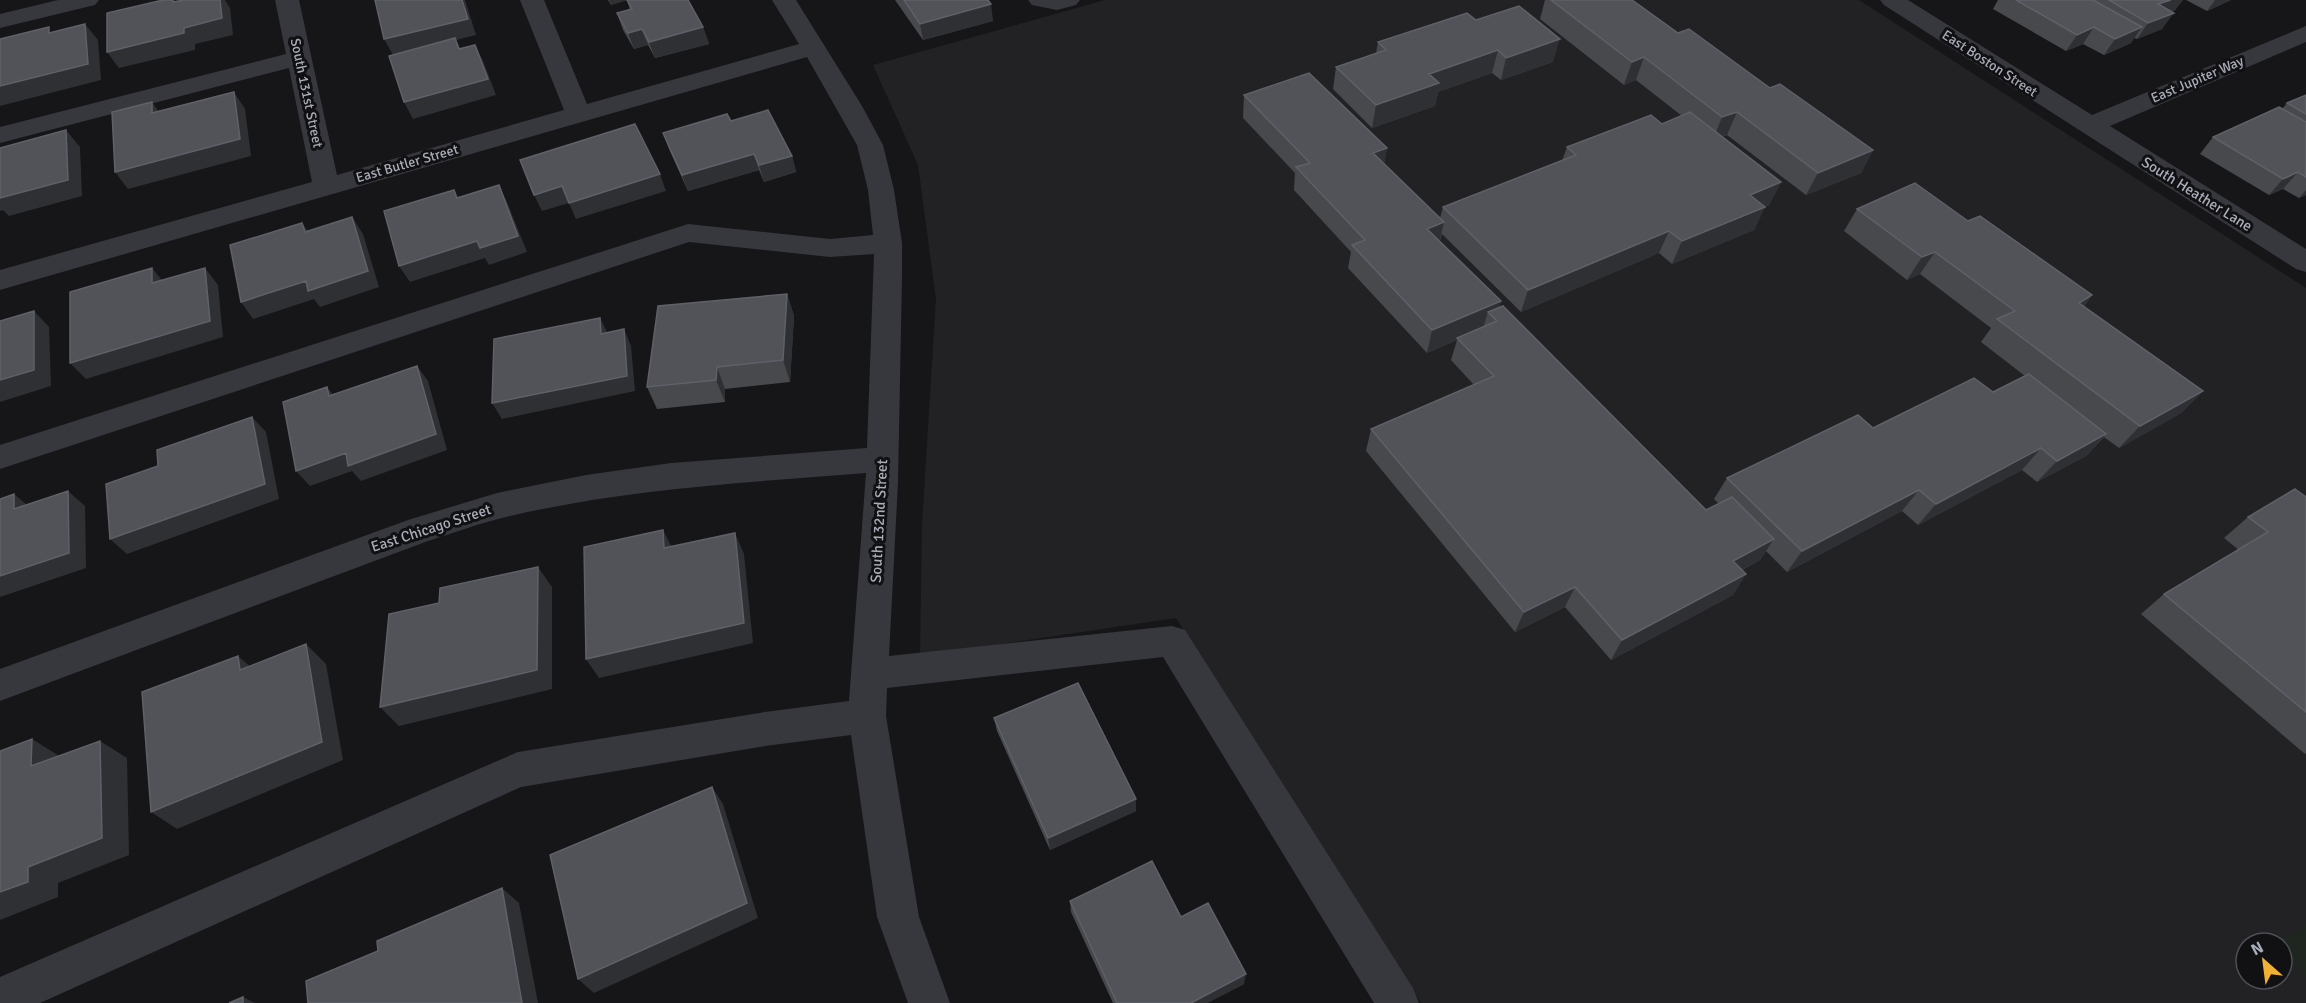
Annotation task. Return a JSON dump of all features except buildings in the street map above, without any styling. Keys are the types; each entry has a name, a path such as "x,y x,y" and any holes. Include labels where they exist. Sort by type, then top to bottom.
{"street":[{"path":"0,21 87,0"},
{"name":"South 131st Street","path":"287,0 326,187"},
{"path":"532,0 578,114"},
{"name":"South 132nd Street","path":"784,0 814,47 870,146 881,190 888,243 882,459 867,716 898,917 929,1003"},
{"path":"1040,0 1057,3 1068,0"},
{"name":"East Boston Street","path":"1892,0 2089,126"},
{"name":"East Jupiter Way","path":"2089,126 2306,33"},
{"name":"East Butler Street","path":"0,280 814,47"},
{"path":"0,135 300,58"},
{"name":"South Heather Lane","path":"2089,126 2306,262"},
{"path":"0,457 688,232 830,248 888,243"},
{"name":"East Chicago Street","path":"0,685 420,530 497,506 586,488 670,476 882,459"},
{"path":"868,674 1172,641 1398,1003"},
{"path":"0,999 518,770 765,729 867,716"}],"shaded area":[{"path":"1105,0 1859,0 2306,288 2306,1003 1421,1003 1176,618 920,656 922,524 936,299 918,165 873,65"},
{"path":"2306,924 2306,976 2294,964 2294,933"}]}
